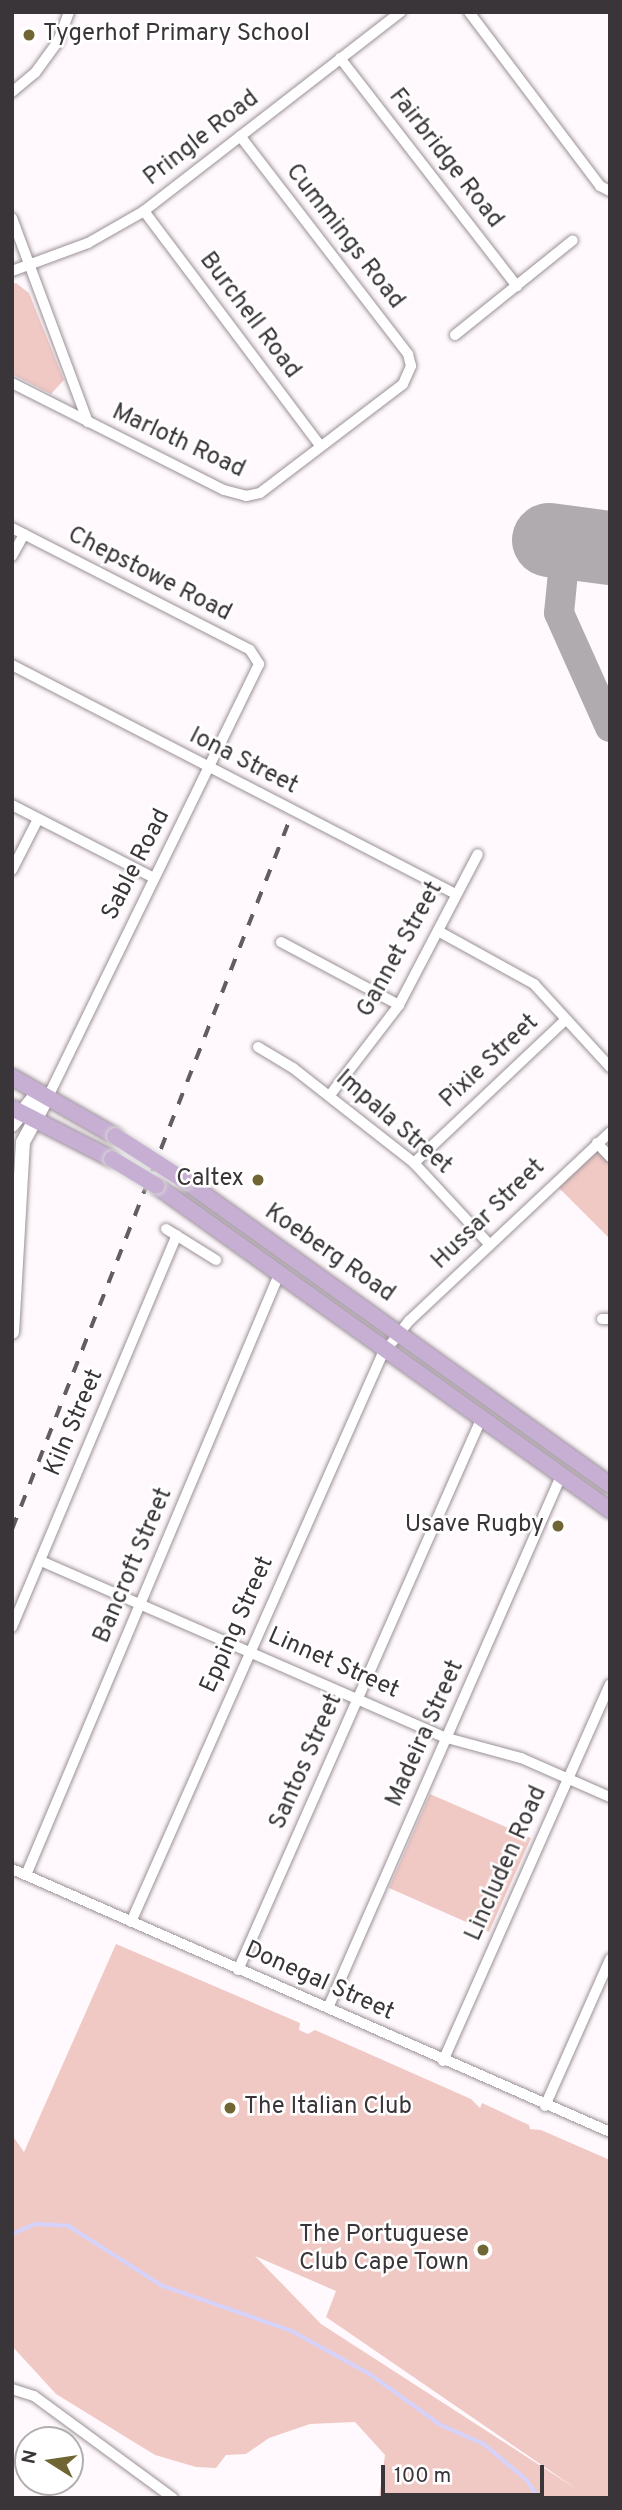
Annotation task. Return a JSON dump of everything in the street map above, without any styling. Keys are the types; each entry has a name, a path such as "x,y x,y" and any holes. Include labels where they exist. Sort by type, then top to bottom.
{"main road":[{"name":"Koeberg Road","path":"12,1077 46,1091 185,1181 399,1330 610,1485"},
{"path":"12,1332 20,1161 24,1139 20,1115 46,1091"},
{"name":"Koeberg Road","path":"20,1115 112,1158 179,1201 387,1347 610,1510"}],"street":[{"path":"12,92 35,73 50,52 69,12"},
{"name":"Pringle Road","path":"12,271 31,266 112,232 144,211 401,12"},
{"path":"469,12 600,186 610,191"},
{"name":"Fairbridge Road","path":"340,58 517,286"},
{"name":"Cummings Road","path":"240,136 403,347 411,366"},
{"name":"Burchell Road","path":"144,211 320,445"},
{"path":"12,218 88,422"},
{"path":"455,335 573,240"},
{"name":"Marloth Road","path":"13,384 223,490 246,496 260,493 403,384 411,366"},
{"name":"Chepstowe Road","path":"12,528 250,650 259,664"},
{"path":"12,556 24,534"},
{"name":"Sable Road","path":"46,1091 210,768 259,664"},
{"name":"Iona Street","path":"12,665 456,894"},
{"path":"12,805 154,878"},
{"path":"12,870 38,819"},
{"name":"Gannet Street","path":"330,1095 399,1005 478,854"},
{"path":"438,931 517,971 610,1067"},
{"path":"281,942 399,1005"},
{"name":"Pixie Street","path":"414,1163 565,1020"},
{"name":"Impala Street","path":"258,1047 330,1095 414,1163 489,1244"},
{"name":"Hussar Street","path":"387,1347 399,1330 610,1132"},
{"path":"597,1143 610,1157"},
{"path":"166,1228 216,1259"},
{"name":"Kiln Street","path":"12,1627 177,1235"},
{"name":"Bancroft Street","path":"26,1875 280,1272"},
{"name":"Epping Street","path":"131,1922 387,1347"},
{"name":"Santos Street","path":"238,1970 482,1417"},
{"name":"Madeira Street","path":"328,2008 561,1476"},
{"name":"Linnet Street","path":"41,1560 447,1738 521,1758 610,1797"},
{"name":"Lincluden Road","path":"443,2061 610,1684"},
{"name":"Donegal Street","path":"12,1869 545,2106 610,2132"},
{"path":"545,2106 610,1959"},
{"path":"12,2389 34,2396 173,2498"}],"shaded area":[{"path":"16,283 29,293 64,380 51,394 12,374 12,284"},
{"path":"598,1144 610,1156 610,1239 553,1182"},
{"path":"430,1794 531,1838 489,1932 389,1888"},
{"path":"116,1944 300,2023 299,2030 308,2034 315,2030 471,2099 480,2108 482,2103 529,2125 530,2129 541,2130 610,2160 610,2498 379,2498 385,2455 355,2422 310,2424 269,2438 246,2454 226,2455 216,2468 196,2467 155,2455 56,2394 12,2346 12,2135 24,2152","holes":["255,2256 336,2291 326,2317 578,2490 321,2324"]}],"waterway":[{"path":"12,2234 36,2224 69,2226 163,2286 292,2331 370,2374 441,2425 484,2444 527,2480 539,2498"}],"taxiway":[{"path":"566,542 559,613 610,727"}],"runway":[{"path":"549,540 610,548"}],"railway":[{"path":"12,1529 289,821"}],"place":[{"name":"Tygerhof Primary School","path":"29,35"},
{"name":"Caltex","path":"258,1180"},
{"name":"Usave Rugby","path":"558,1526"},
{"name":"The Italian Club","path":"230,2108"},
{"name":"The Portuguese Club Cape Town","path":"483,2250"}]}
